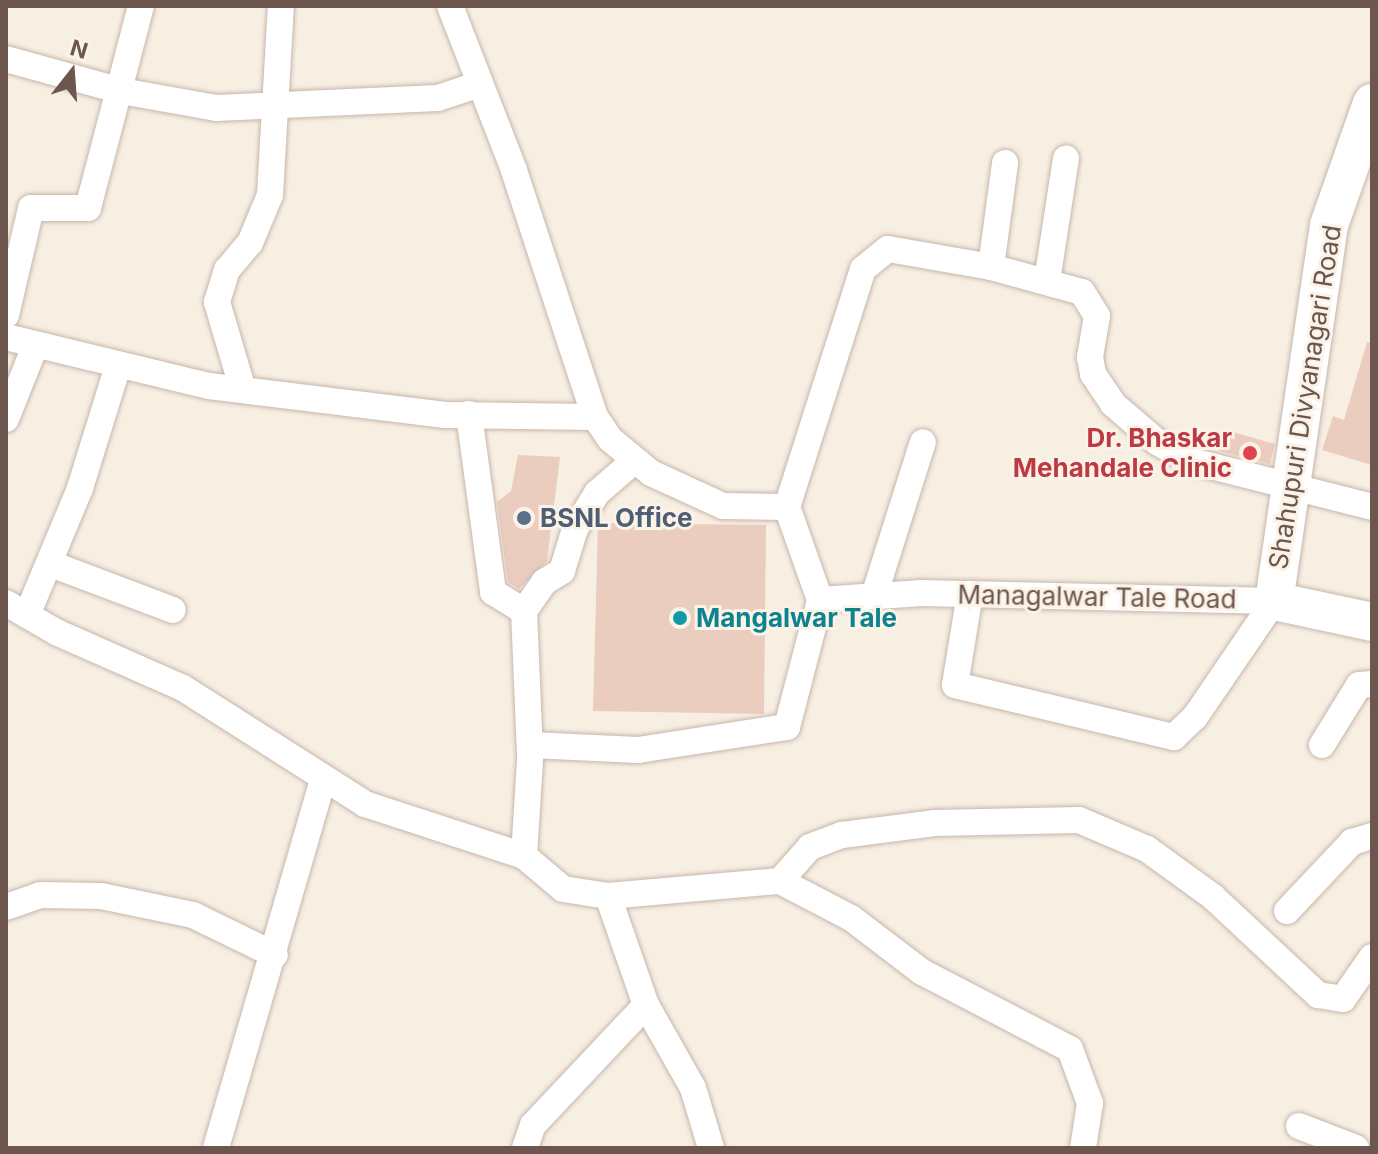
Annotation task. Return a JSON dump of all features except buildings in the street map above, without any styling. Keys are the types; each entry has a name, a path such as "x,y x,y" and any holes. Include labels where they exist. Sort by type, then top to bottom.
{"main road":[{"name":"Shahupuri Divyanagari Road","path":"1274,601 1329,225 1372,103"},
{"name":"Managalwar Tale Road","path":"1274,601 1372,622"}],"street":[{"path":"6,315 31,208 88,208 141,6"},
{"path":"243,390 217,302 227,270 250,243 270,195 281,6"},
{"path":"450,6 595,417 634,461 723,506 787,507"},
{"path":"6,59 121,91 216,108 438,98 480,84"},
{"path":"1047,281 1066,158"},
{"path":"991,267 1005,163"},
{"path":"524,856 531,745 638,750 787,727 820,600 787,507 863,269 888,249 991,267 1047,281 1089,298 1097,316 1090,357 1093,374 1113,404 1157,442 1188,460 1372,507"},
{"path":"6,337 118,366 243,390 469,414 595,417"},
{"path":"6,419 35,346"},
{"path":"118,366 51,564 17,609 183,688 365,804 524,856 563,889 608,896 780,881 851,918 922,972 1070,1049 1090,1103 1092,1146"},
{"path":"469,414 493,592 524,611"},
{"path":"875,593 923,442"},
{"path":"530,754 524,611 544,582 562,571 575,529 597,493 634,461"},
{"path":"51,564 173,610"},
{"name":"Managalwar Tale Road","path":"820,600 875,593 1274,601"},
{"path":"970,594 955,685 1174,737 1195,717 1274,601"},
{"path":"1322,745 1359,685 1372,684"},
{"path":"216,1148 275,955 323,780"},
{"path":"780,881 810,847 842,835 934,823 1079,820 1147,849 1213,897 1318,995 1343,999 1372,957"},
{"path":"1287,911 1352,842 1372,836"},
{"path":"6,907 40,895 101,896 193,915 275,955"},
{"path":"608,896 646,1005 693,1088 711,1148"},
{"path":"525,1148 533,1125 646,1005"},
{"path":"1299,1126 1356,1148"}],"place":[{"name":"Dr. Bhaskar Mehandale Clinic","path":"1250,453"},
{"name":"BSNL Office","path":"524,518"},
{"name":"Mangalwar Tale","path":"680,618"}]}
